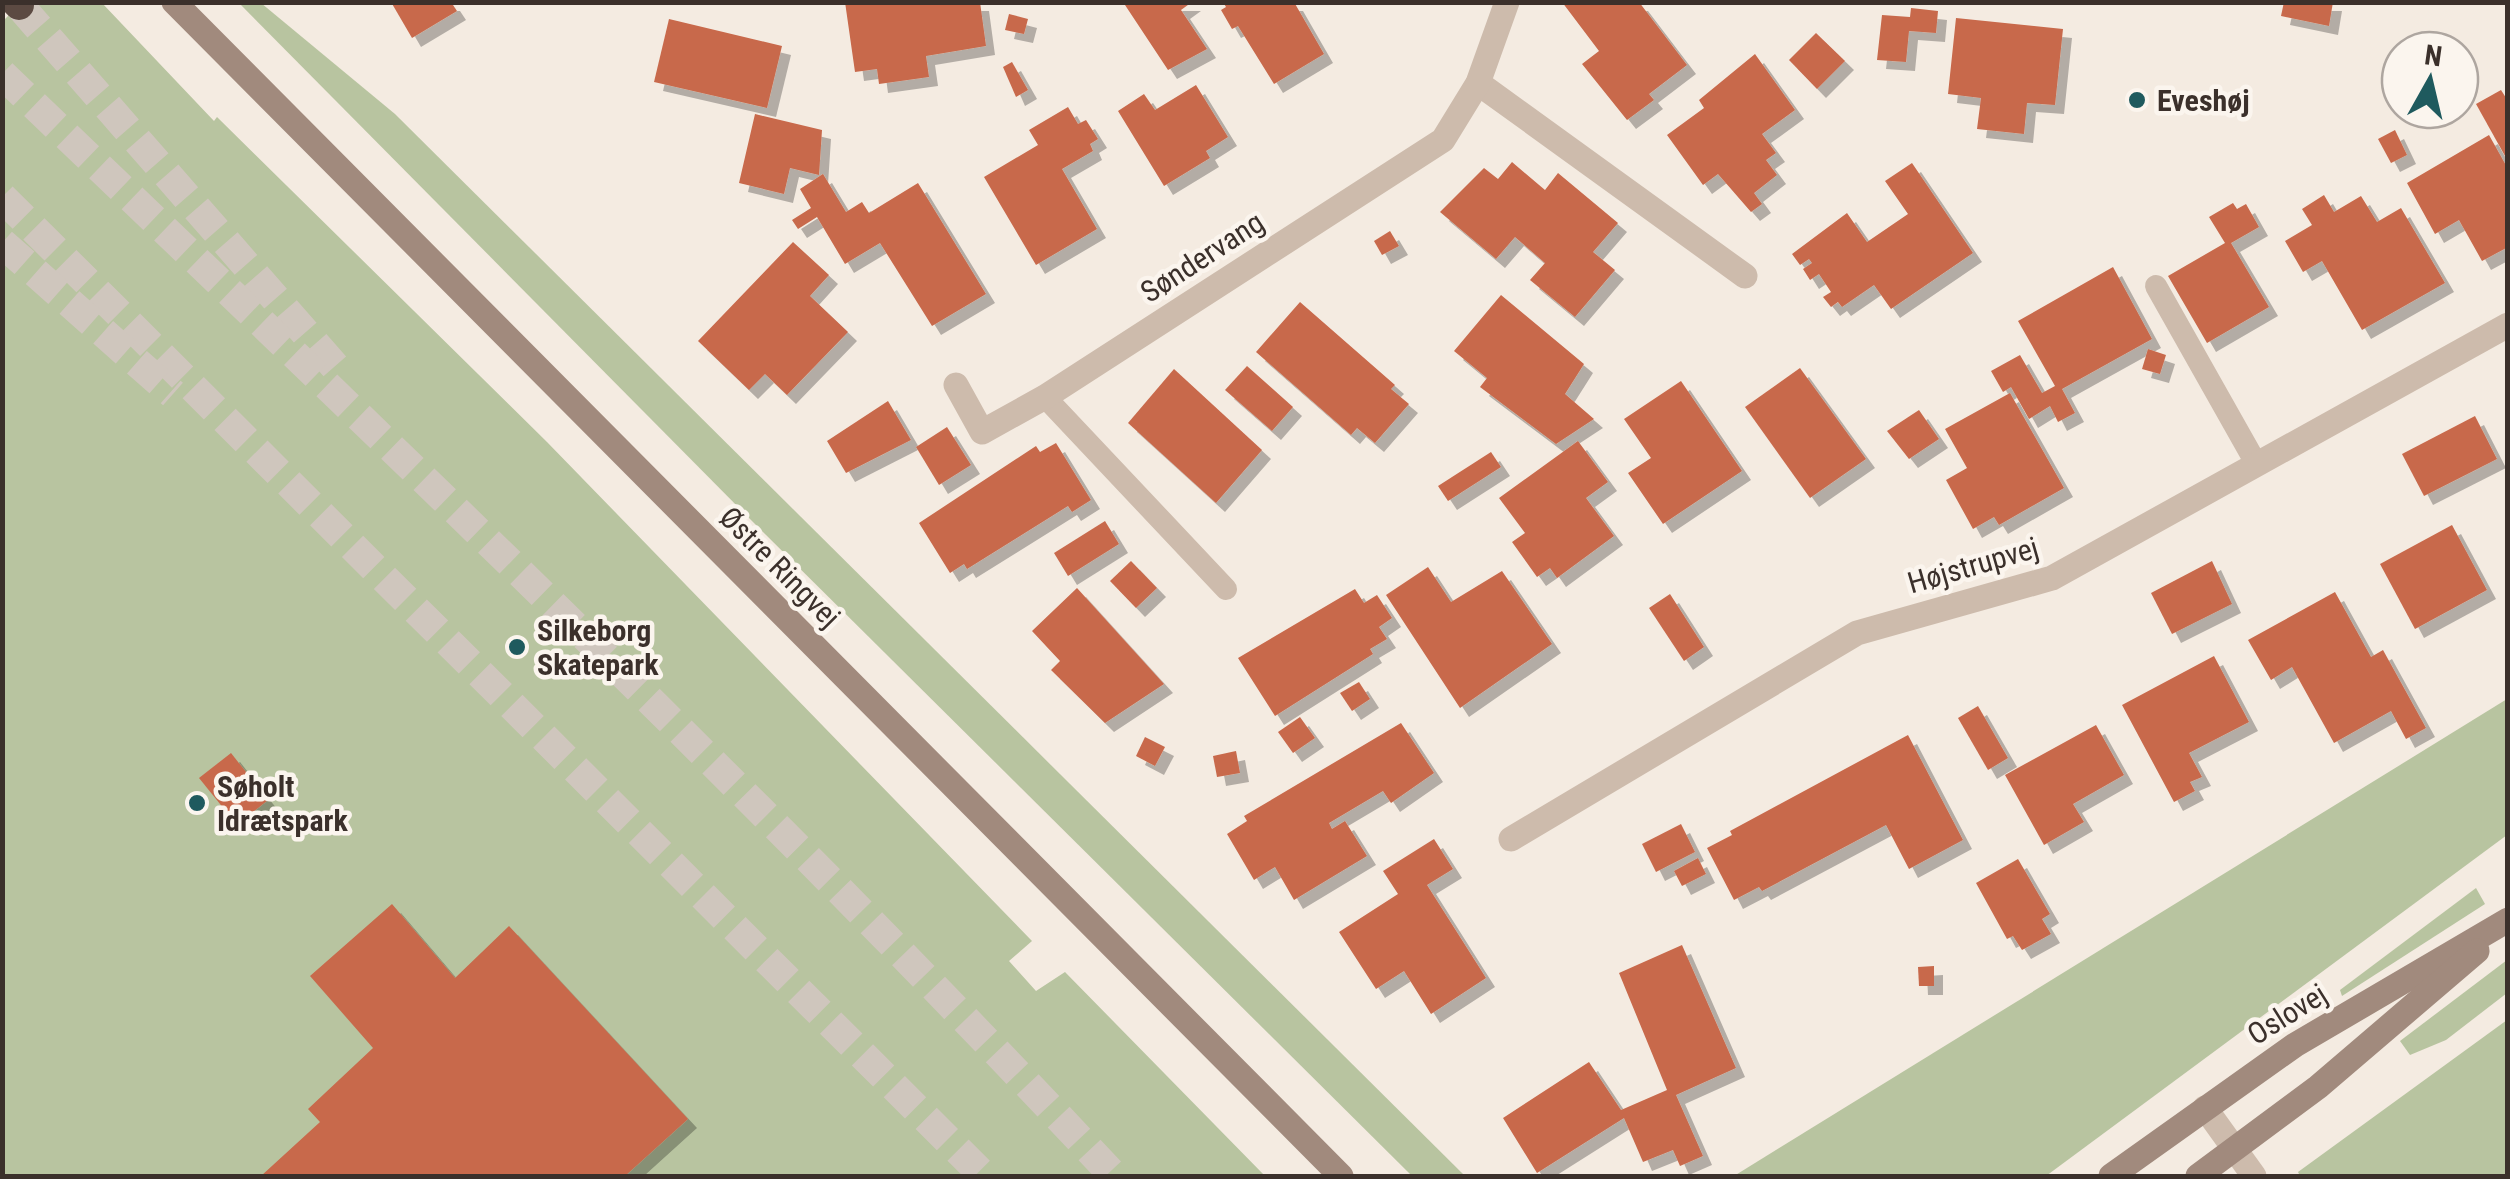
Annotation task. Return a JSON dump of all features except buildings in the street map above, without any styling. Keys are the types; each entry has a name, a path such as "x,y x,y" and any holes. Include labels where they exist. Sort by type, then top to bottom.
{"main road":[{"name":"Østre Ringvej","path":"174,2 1341,1176"},
{"name":"Oslovej","path":"2111,1176 2294,1045 2508,923"},
{"name":"Oslovej","path":"2198,1176 2318,1087 2508,923"}],"street":[{"name":"Søndervang","path":"956,385 982,432 1045,396 1444,140 1478,84 1507,2"},
{"path":"1478,84 1745,276"},
{"name":"Højstrupvej","path":"1511,839 1857,633 2052,578 2508,326"},
{"path":"2205,1108 2254,1176"}],"lane":[{"path":"2156,286 2256,465"},
{"path":"1045,396 1226,589"}],"green space":[{"path":"21,3 102,3 214,121 217,117 547,442 1032,941 1009,961 1036,991 1065,972 1265,1176 3,1176 2,22"},
{"path":"239,3 261,3 395,114 1465,1176 1412,1176 750,519"},
{"path":"2507,699 2507,835 2046,1176 1734,1176"},
{"path":"2476,888 2485,904 2342,996 2340,990"},
{"path":"2507,960 2507,993 2446,1040 2410,1055 2400,1041"},
{"path":"2507,1020 2507,1176 2300,1176 2298,1172"}],"tunnel":[{"path":"19,5 344,377"},
{"path":"2,74 705,755 1114,1176"},
{"path":"2,197 984,1176"},
{"path":"2,243 173,394"}],"place":[{"name":"Eveshøj","path":"2137,100"},
{"name":"Silkeborg Skatepark","path":"517,647"},
{"name":"Søholt Idrætspark","path":"197,803"}]}
